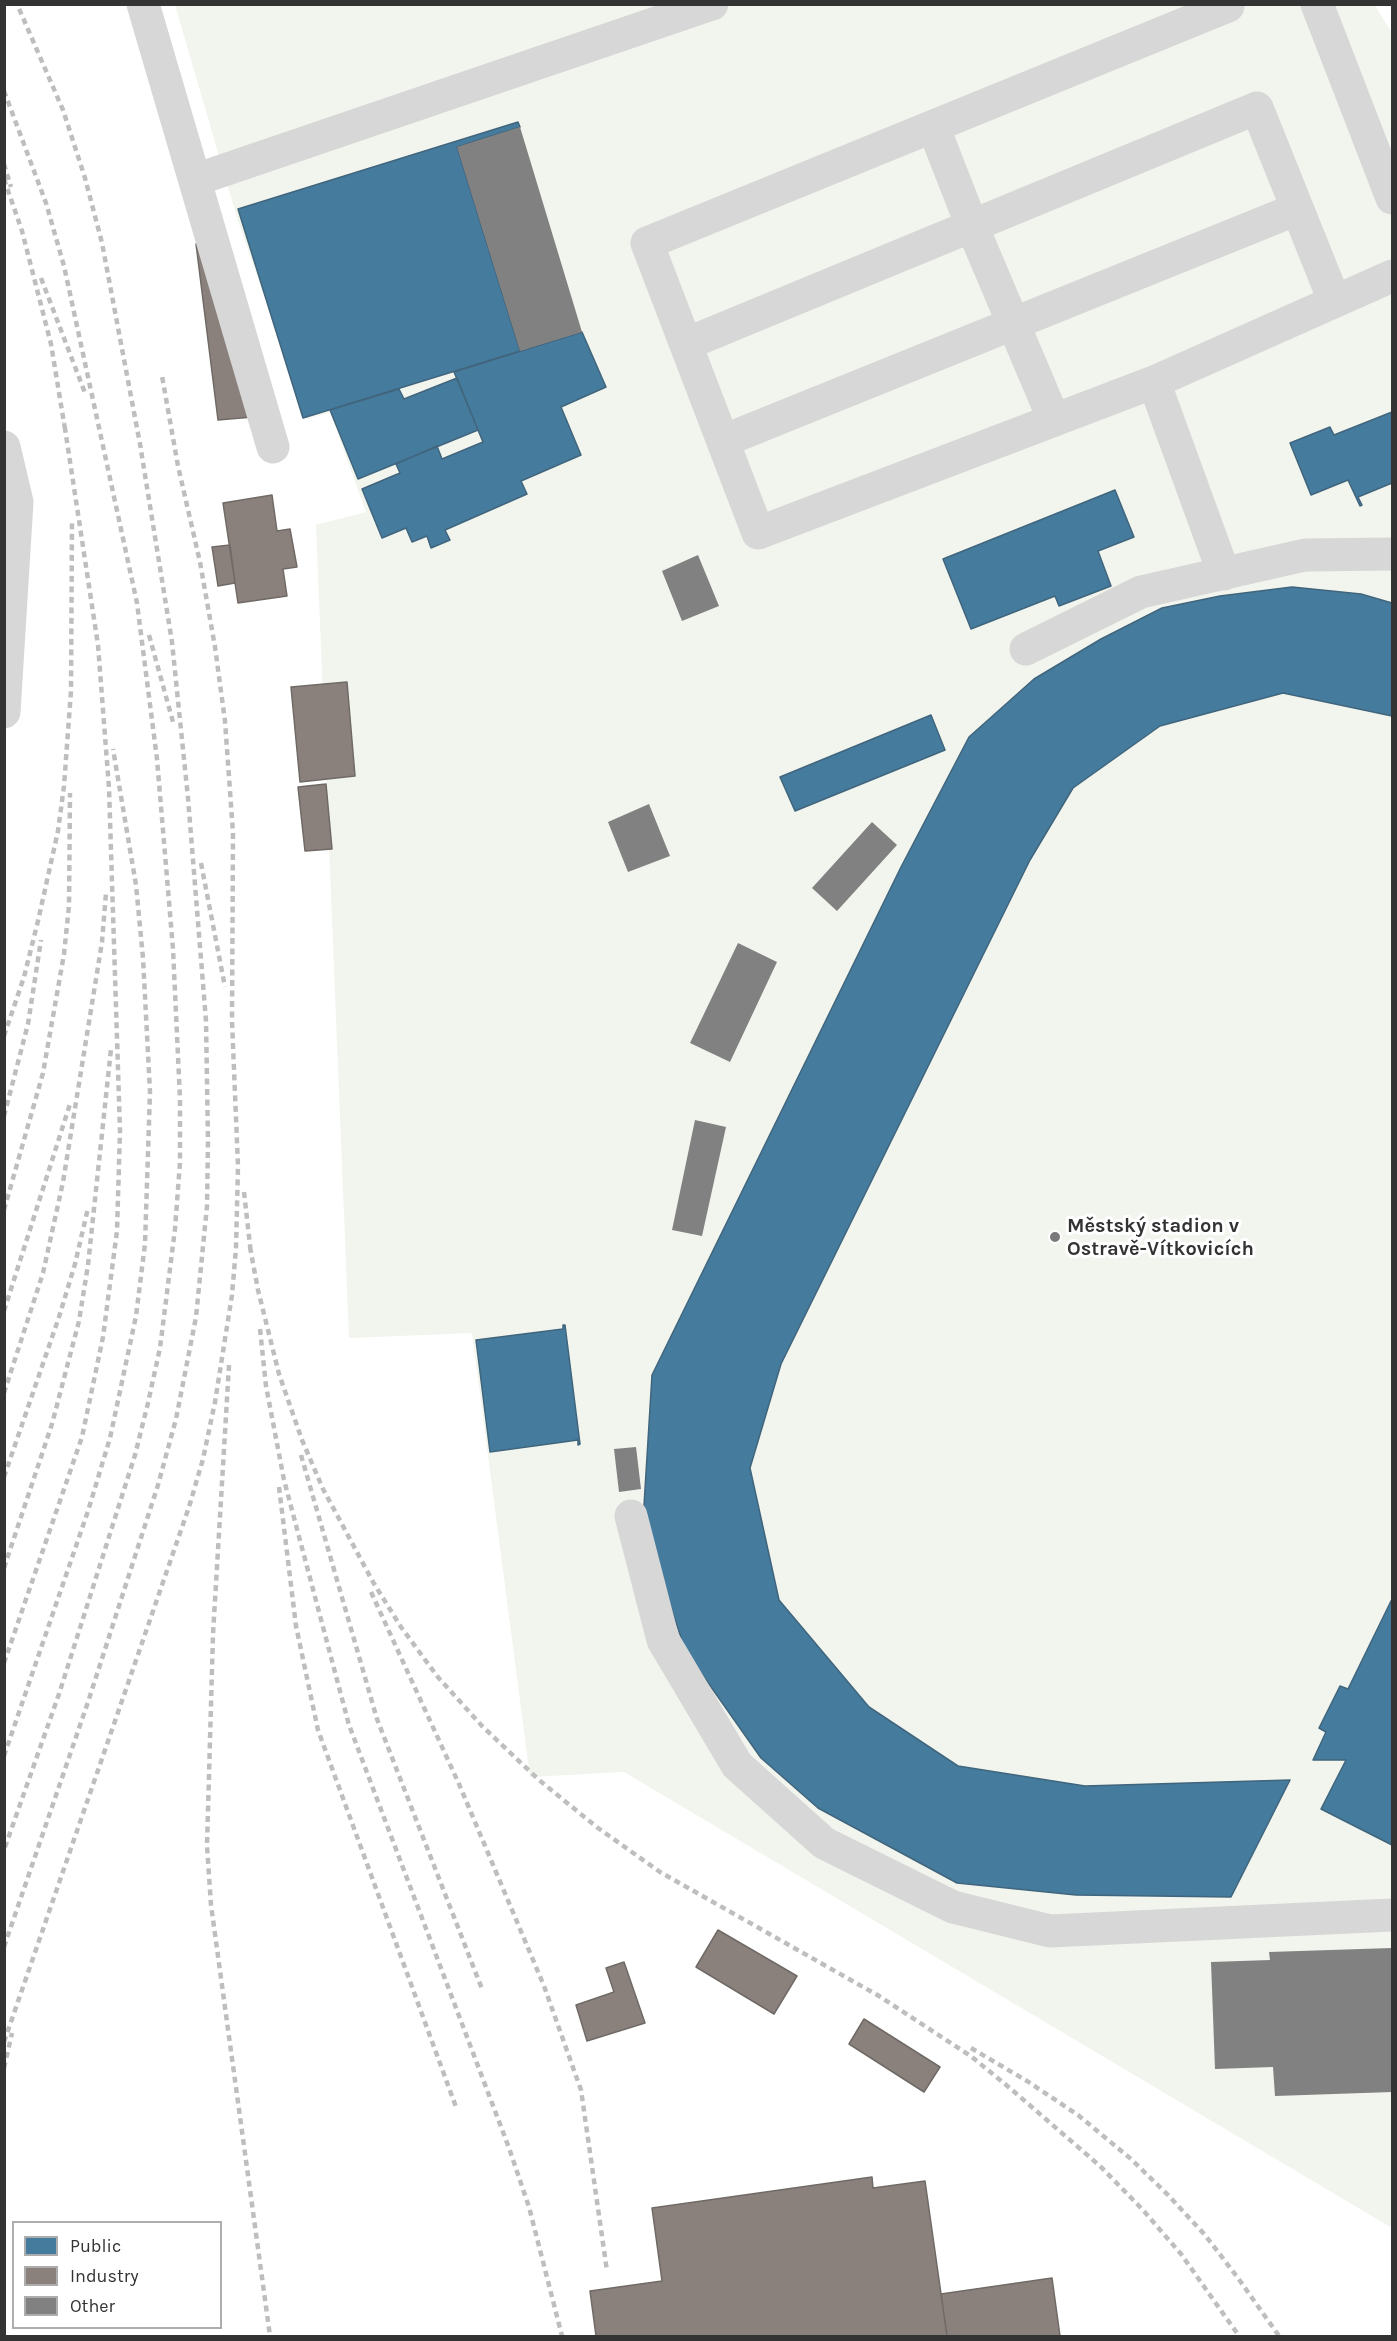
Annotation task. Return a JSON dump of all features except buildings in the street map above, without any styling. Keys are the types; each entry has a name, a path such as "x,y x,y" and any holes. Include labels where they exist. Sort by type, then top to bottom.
{"street":[{"path":"143,4 273,447"},
{"path":"195,180 712,4"},
{"path":"1317,4 1392,198"},
{"path":"1228,6 647,243 758,533 1154,382 1392,276"},
{"path":"686,344 1257,108 1334,300"},
{"path":"933,126 972,226 1054,420"},
{"path":"723,441 1297,209"},
{"path":"1154,382 1224,574"},
{"path":"4,447 17,502 4,712"},
{"path":"1026,649 1141,592 1305,555 1392,554"},
{"path":"631,1516 663,1641 737,1765 824,1843 953,1907 1050,1931 1392,1915"}],"shaded area":[{"path":"1374,4 1392,33 1392,2228 624,1772 530,1777 472,1333 349,1338 316,525 366,512 330,412 307,419 238,221 175,5"}],"railway":[{"path":"4,1947 88,1702 158,1485 176,1419 196,1317 207,1206 208,1141 206,1021 188,798 172,642 140,444 102,243 85,178 63,110 17,4"},
{"path":"4,91 46,203 64,266 137,603 157,759 173,949 180,1099 180,1162 175,1229 160,1348 148,1403 135,1455 59,1694 4,1850"},
{"path":"4,164 11,187"},
{"path":"4,179 22,231 51,344 65,429"},
{"path":"41,278 85,393"},
{"path":"4,2042 189,1507 203,1459 215,1402 232,1295 236,1248 238,1166 232,1021 233,833 225,721 200,562 178,466 162,376"},
{"path":"4,1663 82,1437 103,1337 117,1231 120,1131 109,788 98,645 64,422"},
{"path":"4,1036 24,977 38,921 58,831 64,786 71,691 72,521"},
{"path":"149,635 173,722"},
{"path":"4,1756 88,1511 110,1438 136,1316 145,1244 150,1092 143,958 136,885 113,749"},
{"path":"4,1210 43,1073 64,954 69,906 70,793"},
{"path":"201,863 225,987"},
{"path":"4,1393 43,1273 63,1182 102,942 106,893"},
{"path":"4,1116 28,1024 41,940"},
{"path":"4,1568 52,1424 79,1321 88,1265 111,1049"},
{"path":"4,1311 70,1104"},
{"path":"244,1192 251,1254"},
{"path":"4,1477 59,1317 75,1264 88,1208"},
{"path":"250,1247 279,1374 302,1440 323,1489 373,1582 401,1627 437,1676 482,1726 539,1780 598,1828 660,1872 879,1996 972,2057 1100,2166 1142,2209 1181,2254 1239,2336"},
{"path":"260,1329 266,1386 284,1480 349,1725 509,2148 529,2207 562,2336"},
{"path":"229,1365 213,1634 207,1846 211,1905 270,2336"},
{"path":"301,1455 377,1719 482,1989"},
{"path":"279,1487 296,1626 318,1730 456,2107"},
{"path":"371,1592 459,1784 544,1986 581,2090 607,2271"},
{"path":"4,2068 12,2033"},
{"path":"971,2048 1078,2115 1131,2159 1205,2235 1279,2336"}],"place":[{"name":"Městský stadion v Ostravě-Vítkovicích","path":"1055,1237"}]}
